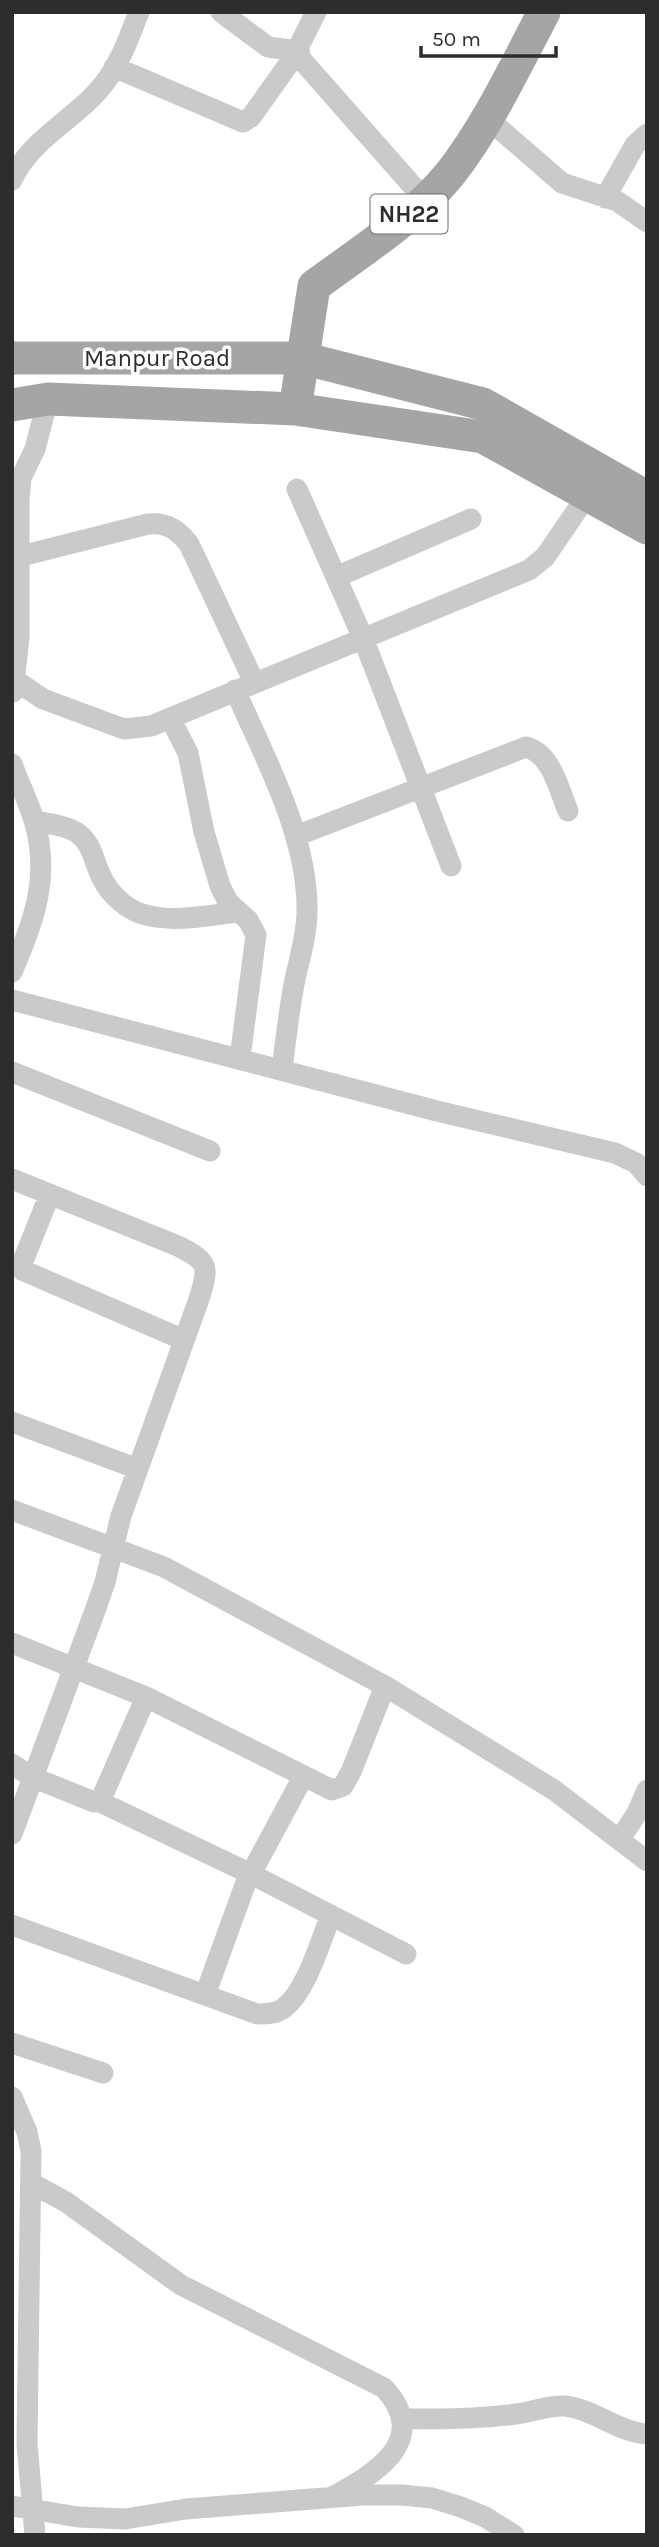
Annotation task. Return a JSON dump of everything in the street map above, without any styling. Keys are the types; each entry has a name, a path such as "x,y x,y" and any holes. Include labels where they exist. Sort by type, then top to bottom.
{"main road":[{"name":"NH22","path":"295,409 314,286 383,235 425,200 449,174 487,118 544,12"},
{"name":"Manpur Road","path":"12,358 302,358 482,404 647,497"},
{"name":"Manpur Road","path":"12,405 48,399 295,409 483,437 647,528"}],"street":[{"path":"12,180 28,154 106,82 139,12"},
{"path":"221,12 268,47 298,51"},
{"path":"114,67 243,121 251,117 298,51 316,12"},
{"path":"298,51 303,63 425,200"},
{"path":"487,118 562,183 627,207 647,222"},
{"path":"605,198 635,145 647,134"},
{"path":"48,399 35,449 21,478 15,500 19,637 14,687 124,729 144,727 170,718 514,576 541,562 588,494"},
{"path":"297,489 363,638 451,866"},
{"path":"336,577 471,519"},
{"path":"17,557 148,524 167,525 180,532 189,544 245,686 296,836 303,867 307,913 282,1069"},
{"path":"170,718 188,753 204,832 220,886 228,902 248,920 256,935 240,1058"},
{"path":"296,836 526,747 534,749 547,761 568,811"},
{"path":"12,764 34,821 41,867 40,895 32,925 12,972"},
{"path":"34,821 74,830 83,838 92,850 102,880 121,902 135,911 161,917 238,912"},
{"path":"12,1000 437,1111 615,1153 636,1163 647,1176"},
{"path":"12,1072 209,1151"},
{"path":"12,1179 178,1246 203,1261 206,1269 204,1282 112,1546 105,1582 12,1833"},
{"path":"50,1194 17,1258 22,1270 184,1340"},
{"path":"12,1422 138,1469"},
{"path":"12,1510 112,1546 180,1576 384,1686 577,1806 647,1861"},
{"path":"12,1643 146,1697 332,1790 343,1786 351,1772 384,1686"},
{"path":"98,1801 103,1797 146,1697"},
{"path":"12,1764 32,1777 94,1802 98,1801 251,1874 406,1954"},
{"path":"205,1995 239,1899 303,1777"},
{"path":"620,1839 637,1814 647,1790"},
{"path":"12,1924 257,2014 272,2014 284,2009 306,1977 331,1915"},
{"path":"12,2043 103,2073"},
{"path":"12,2097 27,2132 31,2151 27,2444 23,2509 35,2535"},
{"path":"31,2183 66,2202 181,2285 375,2382 392,2397 401,2419 395,2449 387,2462 365,2480 332,2497"},
{"path":"401,2419 518,2414 558,2406 589,2413 633,2433 647,2434"},
{"path":"23,2509 78,2517 125,2519 186,2509 332,2497 402,2495 432,2498 485,2517 514,2535"}]}
